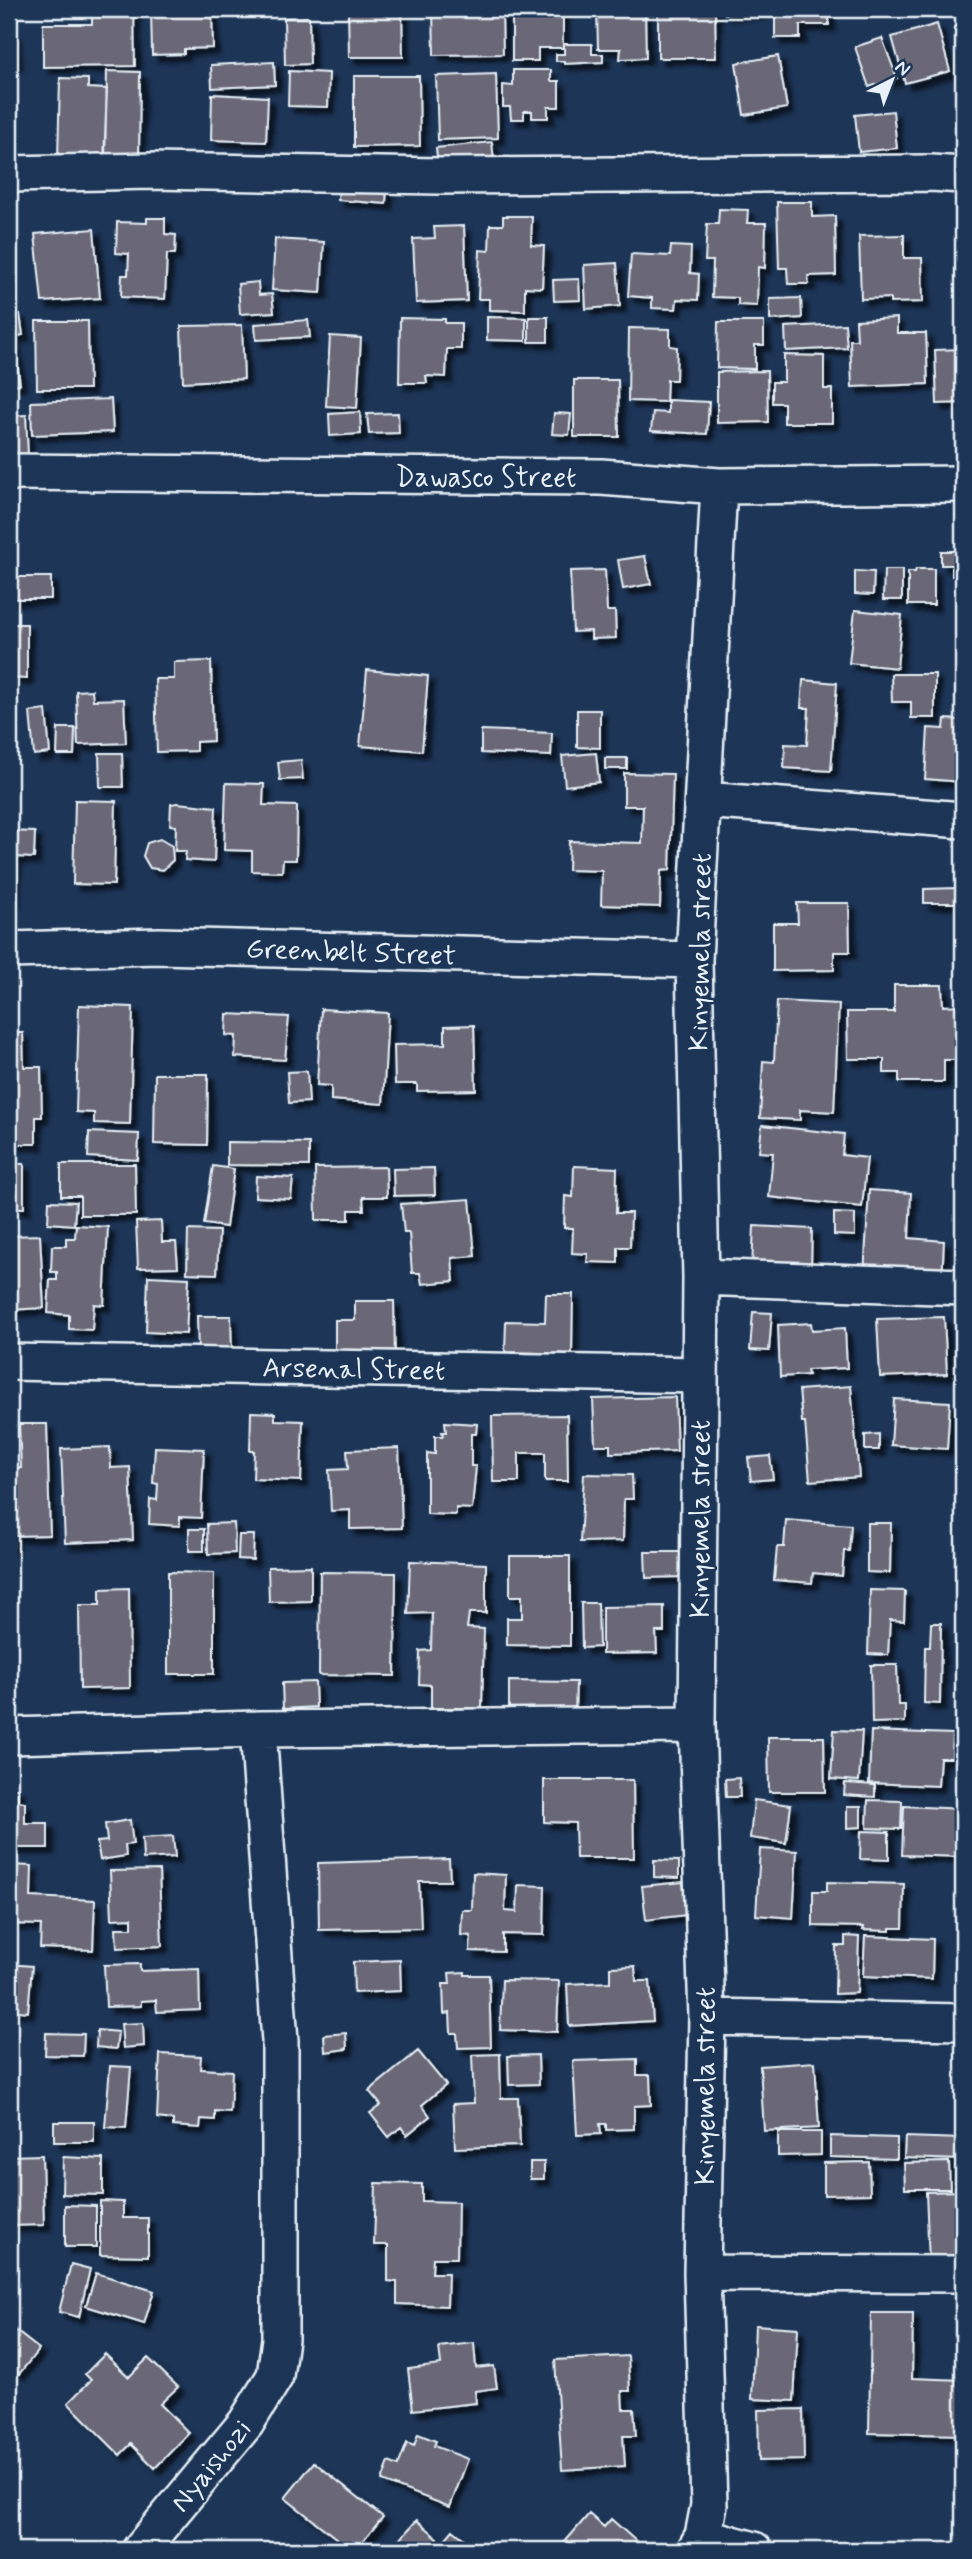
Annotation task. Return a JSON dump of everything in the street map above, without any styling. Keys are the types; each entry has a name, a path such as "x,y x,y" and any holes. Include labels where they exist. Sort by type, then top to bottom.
{"street":[{"path":"9,174 151,171 454,176 963,175"},
{"name":"Dawasco Street","path":"9,472 601,477 719,486 963,484"},
{"name":"Kinyemela street","path":"699,2543 709,2505 702,2273 706,2017 697,1726 701,1277 694,960 719,486"},
{"path":"703,800 963,820"},
{"name":"Greenbelt Street","path":"9,950 159,946 694,960"},
{"path":"701,1277 963,1287"},
{"name":"Arsenal Street","path":"9,1362 700,1376"},
{"path":"9,1736 258,1729 697,1726"},
{"name":"Nyaishozi","path":"140,2550 246,2423 275,2376 280,2339 280,2041 258,1729"},
{"path":"706,2017 963,2022"},
{"path":"702,2273 963,2274"},
{"path":"699,2543 754,2550"}],"building":[{"path":"92,9 134,9 135,66 43,67 43,24 92,24"},
{"path":"151,9 212,9 213,48 184,49 184,54 152,55"},
{"path":"348,9 402,9 403,57 349,57"},
{"path":"433,9 502,9 503,54 434,55"},
{"path":"512,9 563,9 563,48 538,48 538,61 512,61"},
{"path":"597,9 645,9 646,58 620,59 621,49 598,49"},
{"path":"658,9 715,9 716,58 658,58"},
{"path":"724,9 760,9 760,12 725,14"},
{"path":"775,9 829,9 829,25 800,25 800,38 775,38"},
{"path":"309,17 310,64 285,65 284,18"},
{"path":"937,24 950,71 905,83 892,37"},
{"path":"14,32 16,64 9,64 9,33"},
{"path":"882,38 897,78 869,87 855,47"},
{"path":"564,44 592,44 592,54 603,54 603,62 564,64 564,61 556,61 556,54 564,54"},
{"path":"778,56 787,108 744,115 736,63"},
{"path":"274,62 275,85 212,88 211,65"},
{"path":"513,70 551,70 551,81 559,81 559,107 548,107 548,118 532,118 532,111 524,111 524,119 511,119 510,107 503,107 503,85 513,86"},
{"path":"107,71 140,72 139,159 105,158"},
{"path":"289,71 329,73 328,107 288,106"},
{"path":"496,74 498,138 438,140 436,76"},
{"path":"354,76 419,76 420,146 354,147"},
{"path":"60,78 88,79 88,88 107,89 104,161 58,159"},
{"path":"212,94 268,97 266,142 211,140"},
{"path":"893,111 897,148 859,152 855,115"},
{"path":"492,142 494,161 438,167 436,148"},
{"path":"339,183 387,187 386,204 338,200"},
{"path":"777,202 812,202 812,217 835,216 836,275 808,276 809,284 788,284 787,268 779,268"},
{"path":"719,209 748,210 747,223 766,223 765,268 758,267 757,306 738,305 738,298 712,297 713,261 705,261 707,224 718,224"},
{"path":"503,216 532,216 531,245 544,246 542,288 525,287 525,311 489,310 489,299 478,299 480,250 489,251 490,225 503,225"},
{"path":"147,218 165,218 165,234 176,235 175,254 167,254 165,299 121,297 122,275 128,275 129,254 116,253 117,222 147,223"},
{"path":"464,226 467,301 416,303 413,239 435,238 434,227"},
{"path":"94,229 100,298 42,302 35,234"},
{"path":"904,235 904,258 922,258 923,302 890,303 890,298 861,299 859,236"},
{"path":"275,239 324,242 321,293 272,290"},
{"path":"671,246 691,247 690,273 699,274 698,300 677,299 676,309 652,308 652,298 628,296 631,254 670,256"},
{"path":"617,263 620,306 586,309 584,265"},
{"path":"579,279 580,300 554,301 553,280"},
{"path":"258,282 259,295 272,294 274,312 240,314 238,284"},
{"path":"801,298 802,318 770,320 770,299"},
{"path":"9,307 12,314 20,314 23,335 13,337 20,384 9,385"},
{"path":"487,317 526,318 526,341 487,340"},
{"path":"529,317 548,317 548,342 529,342"},
{"path":"400,318 445,319 445,323 461,323 461,349 447,349 446,377 426,376 427,383 399,383"},
{"path":"897,318 897,333 926,333 928,384 852,387 850,340 857,340 856,320"},
{"path":"308,320 310,337 256,340 255,324"},
{"path":"36,321 88,321 89,389 37,389"},
{"path":"718,322 764,322 764,345 755,345 755,369 717,368"},
{"path":"845,324 847,348 786,351 785,327"},
{"path":"242,325 244,379 183,382 181,326"},
{"path":"629,328 670,329 670,346 677,347 676,380 667,380 666,402 628,401"},
{"path":"330,336 361,338 357,408 326,406"},
{"path":"963,349 963,403 937,404 935,350"},
{"path":"784,355 824,356 824,389 832,389 832,423 784,423 784,403 772,403 772,382 784,382"},
{"path":"767,371 768,422 717,423 717,372"},
{"path":"574,380 618,380 619,437 574,437"},
{"path":"111,399 113,432 32,435 31,402"},
{"path":"668,400 709,402 707,434 651,431 653,412 668,413"},
{"path":"360,412 361,434 330,436 329,414"},
{"path":"398,413 399,433 369,434 367,414"},
{"path":"554,413 571,414 569,435 552,434"},
{"path":"26,415 28,455 9,456 9,416"},
{"path":"941,551 963,551 963,576 952,576 952,565 941,565"},
{"path":"645,556 651,584 623,589 618,560"},
{"path":"916,569 934,569 934,605 908,605 908,572 915,572"},
{"path":"605,570 607,611 615,611 616,638 591,639 591,631 573,632 570,571"},
{"path":"884,570 902,570 902,600 883,600"},
{"path":"855,571 874,572 873,595 855,594"},
{"path":"9,577 51,577 51,599 9,599"},
{"path":"855,610 902,615 897,668 849,663"},
{"path":"9,624 27,624 27,679 11,678 11,693 9,693"},
{"path":"211,661 213,741 196,742 196,751 157,752 155,679 174,679 174,662"},
{"path":"367,670 428,676 422,751 360,746"},
{"path":"891,674 935,674 935,718 911,718 911,702 892,702"},
{"path":"803,680 837,683 831,771 784,768 785,744 807,745 809,708 801,708"},
{"path":"92,690 93,700 124,699 126,743 78,745 76,691"},
{"path":"46,710 50,753 34,755 30,712"},
{"path":"577,710 600,710 600,748 577,747"},
{"path":"945,719 963,720 962,782 925,779 928,728 944,729"},
{"path":"58,728 75,728 74,755 57,755"},
{"path":"481,730 552,733 551,756 481,753"},
{"path":"99,753 122,753 123,787 100,787"},
{"path":"596,753 599,782 565,786 562,756"},
{"path":"605,758 627,758 627,769 605,769"},
{"path":"301,760 303,779 280,780 278,762"},
{"path":"624,773 673,774 670,870 661,871 660,907 601,905 602,871 568,870 569,841 642,843 643,806 624,806"},
{"path":"226,783 264,784 263,805 297,806 296,860 283,860 282,872 252,871 252,851 224,850"},
{"path":"75,800 116,801 114,885 73,884"},
{"path":"171,804 216,807 214,862 185,860 186,851 175,851 176,826 170,825"},
{"path":"9,831 35,832 34,858 15,857 13,900 9,900"},
{"path":"160,839 172,846 173,860 163,870 150,868 143,856 147,843"},
{"path":"956,888 956,903 924,903 924,889"},
{"path":"797,903 849,903 850,952 834,952 834,970 773,971 773,923 798,923"},
{"path":"894,985 942,985 943,1006 963,1005 963,1060 944,1060 944,1082 899,1082 899,1073 884,1073 884,1059 848,1059 847,1012 894,1012"},
{"path":"777,1001 839,1004 834,1112 800,1110 800,1120 760,1118 763,1061 774,1062"},
{"path":"79,1005 133,1007 130,1124 94,1123 94,1113 76,1112"},
{"path":"321,1009 388,1013 383,1104 331,1100 331,1086 317,1085"},
{"path":"227,1014 289,1017 285,1060 235,1057 236,1036 226,1035"},
{"path":"474,1025 476,1090 417,1091 417,1084 395,1084 394,1045 445,1044 445,1026"},
{"path":"9,1033 23,1033 24,1067 41,1067 42,1117 36,1117 36,1144 9,1144"},
{"path":"307,1071 309,1102 289,1103 287,1072"},
{"path":"155,1074 208,1074 207,1145 154,1144"},
{"path":"762,1125 844,1134 842,1155 867,1158 862,1207 769,1197 773,1153 759,1152"},
{"path":"89,1132 139,1134 138,1160 88,1157"},
{"path":"227,1142 309,1143 309,1166 227,1165"},
{"path":"9,1164 24,1164 24,1208 9,1208"},
{"path":"61,1164 135,1164 136,1215 80,1215 80,1196 61,1196"},
{"path":"213,1166 234,1169 226,1227 204,1224"},
{"path":"574,1166 617,1168 616,1213 631,1213 630,1247 618,1247 618,1263 587,1262 588,1254 572,1253 573,1228 564,1228 565,1196 573,1197"},
{"path":"386,1167 387,1197 363,1197 364,1210 349,1210 349,1220 316,1220 315,1168"},
{"path":"434,1168 435,1195 394,1196 393,1169"},
{"path":"256,1176 293,1178 291,1199 255,1197"},
{"path":"869,1190 911,1193 909,1238 944,1241 942,1281 864,1276"},
{"path":"470,1199 475,1256 452,1258 454,1281 422,1284 420,1273 412,1273 409,1233 404,1233 401,1204"},
{"path":"49,1201 76,1202 74,1225 48,1223"},
{"path":"834,1213 855,1214 855,1236 834,1235"},
{"path":"161,1221 162,1242 176,1242 178,1267 138,1268 136,1222"},
{"path":"76,1225 108,1227 104,1305 94,1304 92,1330 69,1329 69,1315 48,1313 50,1280 57,1280 57,1272 51,1272 52,1246 66,1246 66,1238 75,1238"},
{"path":"754,1226 812,1229 811,1268 752,1266"},
{"path":"188,1230 219,1231 217,1274 187,1273"},
{"path":"40,1235 44,1308 9,1310 9,1236"},
{"path":"148,1276 189,1278 186,1334 146,1332"},
{"path":"546,1294 573,1294 572,1354 505,1352 506,1321 545,1322"},
{"path":"355,1301 394,1301 395,1357 335,1357 335,1320 355,1320"},
{"path":"753,1312 772,1313 769,1351 750,1350"},
{"path":"197,1316 231,1316 232,1354 198,1355"},
{"path":"944,1317 947,1374 880,1377 877,1319"},
{"path":"811,1323 812,1330 845,1328 847,1368 807,1370 808,1375 780,1377 778,1325"},
{"path":"851,1386 859,1477 810,1481 805,1422 802,1422 799,1390"},
{"path":"675,1397 677,1451 610,1453 610,1445 595,1445 593,1399"},
{"path":"894,1399 950,1402 947,1449 891,1445"},
{"path":"251,1412 275,1413 275,1420 303,1421 301,1481 253,1479 254,1451 250,1451"},
{"path":"567,1415 568,1481 545,1481 545,1453 519,1453 519,1482 493,1482 492,1416"},
{"path":"445,1422 477,1424 476,1434 471,1434 471,1466 476,1466 472,1509 456,1508 456,1515 427,1514 427,1453 435,1454 435,1436 443,1436 442,1432 446,1432"},
{"path":"19,1424 47,1424 50,1535 13,1536 13,1547 9,1547 9,1468 21,1468"},
{"path":"879,1434 879,1450 865,1450 865,1435"},
{"path":"110,1447 111,1468 130,1467 133,1540 65,1543 61,1449"},
{"path":"155,1447 204,1449 201,1518 180,1517 180,1526 149,1524 150,1499 157,1500 158,1484 153,1483"},
{"path":"399,1448 402,1528 350,1529 350,1510 331,1511 329,1470 348,1469 347,1450"},
{"path":"770,1456 773,1479 751,1481 748,1458"},
{"path":"584,1474 632,1475 633,1499 624,1499 623,1541 580,1542"},
{"path":"786,1520 851,1525 849,1551 844,1551 842,1576 813,1573 812,1583 774,1580 777,1547 784,1547"},
{"path":"234,1523 235,1553 208,1554 207,1524"},
{"path":"867,1523 891,1523 890,1573 867,1572"},
{"path":"189,1529 204,1529 204,1551 189,1551"},
{"path":"239,1535 254,1535 253,1560 238,1559"},
{"path":"645,1552 680,1552 681,1577 646,1578"},
{"path":"510,1556 570,1556 570,1646 507,1645 507,1618 522,1618 522,1596 510,1596"},
{"path":"410,1561 486,1564 486,1613 469,1613 467,1628 484,1629 482,1708 431,1708 431,1685 419,1684 420,1651 431,1650 432,1613 408,1614"},
{"path":"311,1566 311,1601 269,1602 268,1567"},
{"path":"168,1572 214,1573 214,1674 168,1674"},
{"path":"320,1572 396,1573 395,1676 319,1675"},
{"path":"129,1588 130,1688 80,1689 79,1605 100,1605 100,1589"},
{"path":"870,1590 905,1591 904,1621 890,1620 888,1655 868,1654"},
{"path":"581,1603 598,1603 599,1647 582,1648"},
{"path":"664,1606 664,1632 656,1632 657,1653 602,1654 602,1607"},
{"path":"931,1623 941,1623 940,1704 924,1703 925,1647 930,1647"},
{"path":"871,1665 897,1665 898,1705 905,1705 905,1722 872,1723"},
{"path":"509,1681 576,1682 575,1714 509,1714"},
{"path":"315,1682 316,1707 283,1709 282,1683"},
{"path":"834,1730 862,1731 859,1781 831,1779"},
{"path":"871,1731 953,1734 952,1758 940,1758 938,1786 869,1783"},
{"path":"768,1737 824,1737 825,1792 769,1792"},
{"path":"739,1778 740,1797 726,1797 725,1779"},
{"path":"544,1780 633,1780 634,1858 576,1858 575,1823 544,1822"},
{"path":"845,1783 875,1785 875,1797 844,1795"},
{"path":"9,1788 18,1788 18,1801 25,1802 25,1823 48,1823 48,1848 9,1848"},
{"path":"754,1800 791,1805 786,1843 750,1838"},
{"path":"868,1800 902,1801 901,1829 867,1828"},
{"path":"847,1806 861,1806 861,1827 847,1828"},
{"path":"904,1806 963,1809 963,1857 902,1855"},
{"path":"130,1820 133,1844 125,1845 126,1856 100,1860 97,1842 107,1841 105,1824"},
{"path":"861,1831 889,1832 889,1860 860,1859"},
{"path":"173,1836 175,1857 143,1859 142,1838"},
{"path":"760,1849 797,1851 793,1918 756,1915"},
{"path":"449,1859 450,1881 419,1881 421,1928 319,1930 318,1863"},
{"path":"654,1860 679,1861 679,1878 654,1877"},
{"path":"9,1865 32,1866 31,1897 95,1900 93,1950 40,1948 41,1925 9,1924"},
{"path":"159,1870 162,1946 117,1948 116,1928 132,1928 132,1918 112,1919 110,1871"},
{"path":"473,1873 506,1875 505,1911 517,1912 518,1885 545,1886 544,1935 503,1934 503,1952 470,1951 471,1936 461,1935 462,1910 472,1910"},
{"path":"683,1882 687,1915 646,1920 642,1886"},
{"path":"827,1882 904,1884 903,1928 890,1928 890,1931 863,1930 864,1927 813,1926 813,1891 827,1891"},
{"path":"845,1936 859,1937 857,1993 835,1994 836,1946 845,1946"},
{"path":"865,1936 933,1939 932,1979 863,1976"},
{"path":"400,1960 401,1991 354,1993 353,1962"},
{"path":"9,1964 32,1966 28,2012 9,2010"},
{"path":"140,1964 140,1971 199,1969 200,2010 157,2012 156,2000 141,2001 141,2006 106,2007 104,1965"},
{"path":"635,1966 636,1981 650,1981 653,2021 569,2026 567,1984 610,1982 610,1967"},
{"path":"465,1972 465,1975 489,1975 491,2047 458,2048 457,2033 451,2033 450,2013 444,2014 443,1984 450,1984 449,1973"},
{"path":"502,1980 559,1981 557,2032 500,2030"},
{"path":"143,2023 144,2046 123,2048 121,2024"},
{"path":"97,2030 118,2032 116,2049 96,2047"},
{"path":"46,2033 84,2034 83,2056 45,2055"},
{"path":"346,2033 347,2049 325,2052 324,2035"},
{"path":"418,2051 446,2085 422,2105 430,2116 407,2135 401,2127 389,2137 370,2113 381,2105 369,2091"},
{"path":"160,2054 201,2056 200,2069 232,2071 230,2112 215,2111 215,2120 201,2119 200,2128 173,2126 173,2120 157,2118"},
{"path":"500,2054 501,2098 518,2098 520,2146 455,2148 453,2104 474,2103 472,2055"},
{"path":"538,2055 539,2084 509,2085 508,2056"},
{"path":"637,2059 637,2075 650,2075 651,2105 634,2106 634,2129 606,2130 606,2124 600,2124 601,2134 577,2135 573,2061"},
{"path":"815,2062 819,2128 764,2131 760,2066"},
{"path":"110,2066 131,2067 126,2128 105,2127"},
{"path":"54,2122 94,2122 94,2142 54,2142"},
{"path":"778,2132 821,2132 821,2155 778,2156"},
{"path":"830,2136 897,2138 897,2159 830,2157"},
{"path":"905,2137 963,2139 963,2160 904,2158"},
{"path":"42,2155 44,2225 9,2226 9,2156"},
{"path":"63,2157 103,2159 103,2195 62,2194"},
{"path":"530,2162 544,2162 544,2179 530,2179"},
{"path":"869,2162 870,2194 824,2195 824,2163"},
{"path":"949,2162 950,2189 905,2189 904,2163"},
{"path":"376,2183 422,2184 422,2201 458,2202 457,2258 433,2258 432,2273 448,2273 447,2306 397,2304 397,2282 388,2281 388,2245 374,2245"},
{"path":"963,2191 963,2262 929,2263 926,2192"},
{"path":"100,2201 123,2202 123,2218 148,2218 148,2256 100,2255"},
{"path":"65,2205 96,2206 96,2247 65,2247"},
{"path":"71,2264 90,2269 79,2317 59,2312"},
{"path":"96,2273 154,2291 144,2324 86,2306"},
{"path":"871,2313 913,2313 912,2378 963,2380 963,2435 869,2433"},
{"path":"755,2325 798,2328 794,2401 752,2399"},
{"path":"16,2331 39,2349 19,2374 9,2366 9,2341"},
{"path":"474,2343 476,2368 494,2366 497,2388 475,2391 476,2403 413,2410 408,2369 441,2365 439,2347"},
{"path":"105,2354 129,2377 148,2358 178,2387 160,2404 189,2433 155,2468 131,2444 120,2455 68,2403 91,2380 85,2374"},
{"path":"628,2356 630,2391 622,2391 623,2409 634,2409 636,2436 623,2436 625,2466 562,2470 555,2360"},
{"path":"803,2409 804,2460 759,2461 758,2410"},
{"path":"418,2434 436,2441 434,2446 468,2459 450,2507 382,2481 389,2462 398,2466 407,2443 414,2446"},
{"path":"314,2462 383,2517 356,2550 351,2550 285,2498"},
{"path":"589,2514 604,2527 611,2519 637,2542 630,2550 558,2550"},
{"path":"417,2520 438,2538 427,2550 390,2550"},
{"path":"453,2530 478,2550 436,2550"}]}
